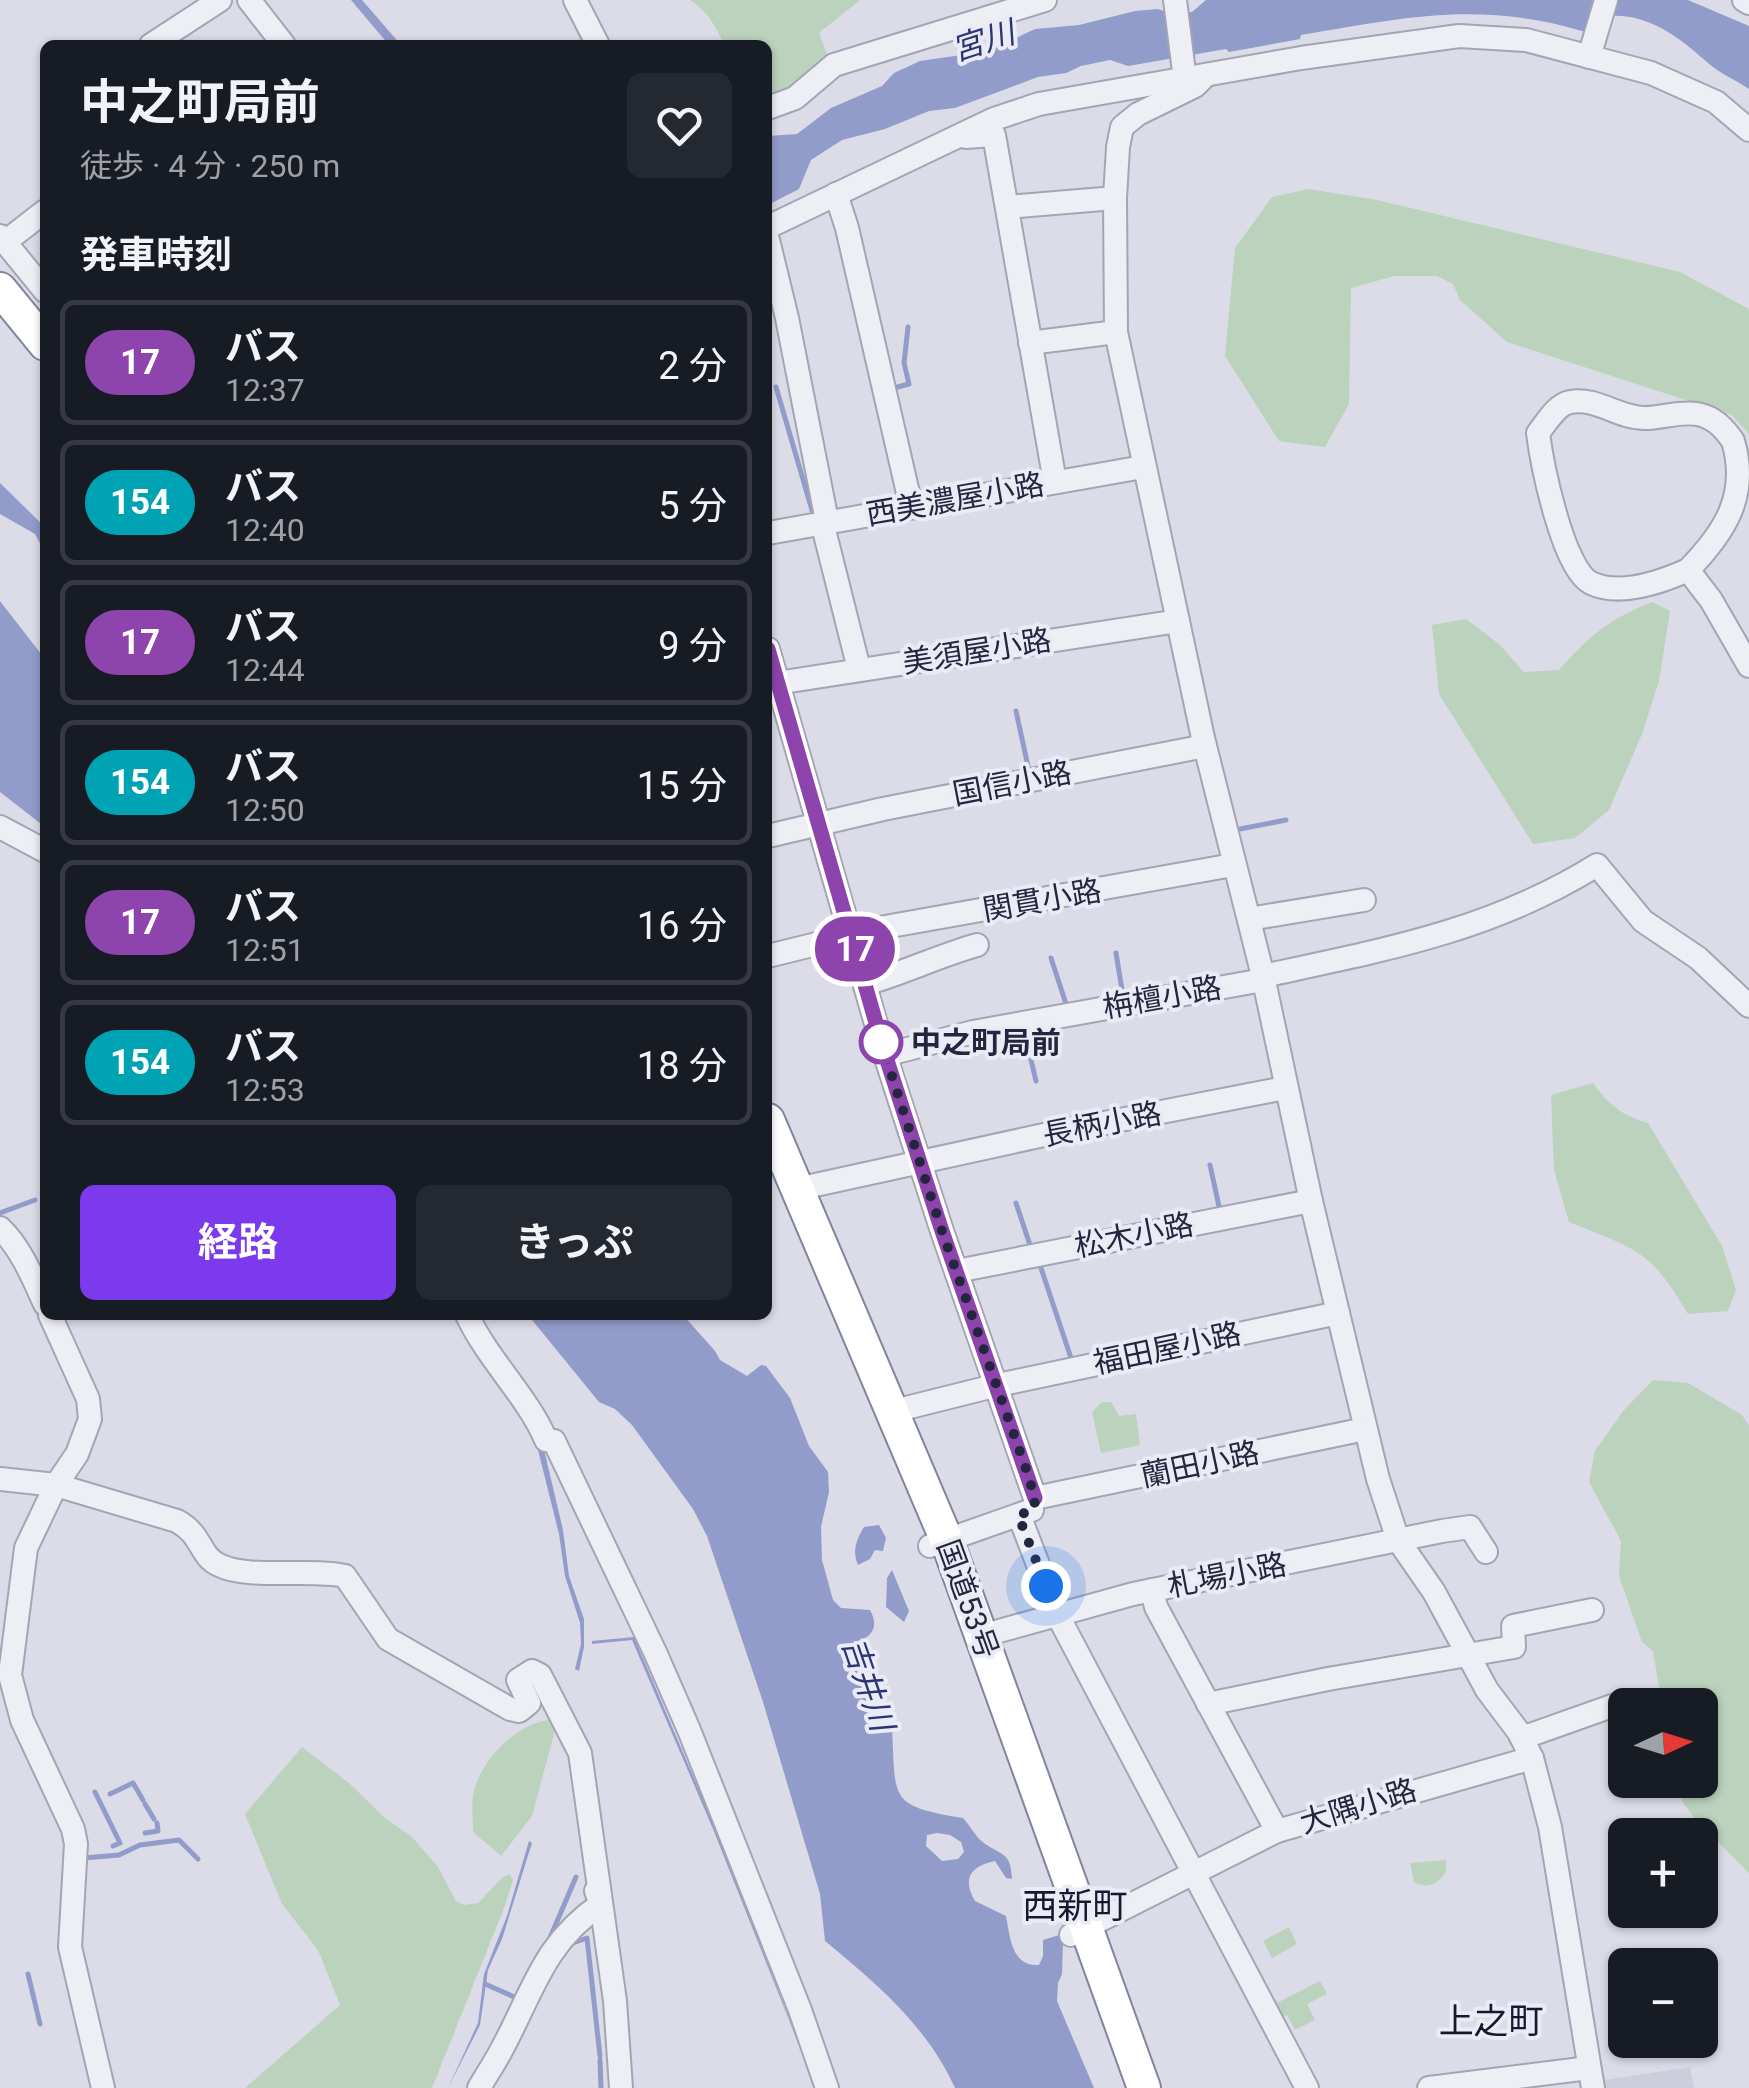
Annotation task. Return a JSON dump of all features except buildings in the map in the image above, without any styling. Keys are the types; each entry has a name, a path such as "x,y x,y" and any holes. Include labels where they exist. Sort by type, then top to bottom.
{"highway":[{"path":"2,246 40,307"},
{"path":"0,289 40,338"},
{"name":"国道53号","path":"772,1129 894,1411 1079,1931 1144,2088"},
{"name":"国道53号","path":"772,1172 982,1636 1127,2088"}],"street":[{"path":"159,40 220,0"},
{"path":"248,0 280,40"},
{"path":"575,0 595,40"},
{"path":"772,106 794,98 834,65 1045,0"},
{"path":"1175,0 1195,86 1138,114 1122,127 1118,147 1116,332 1143,467 1365,1429 1398,1540 1434,1592 1488,1690 1527,1748 1550,1827 1591,2078 1430,2088"},
{"path":"1591,52 1606,0"},
{"path":"772,225 994,118 1039,104 1302,58 1459,36 1526,40 1591,52 1716,102 1749,130"},
{"path":"960,136 994,135 1055,482"},
{"path":"836,194 852,246 911,506"},
{"path":"1008,207 1115,198"},
{"path":"40,215 2,246 40,286"},
{"path":"772,256 827,521 824,530 859,669"},
{"path":"1030,343 1116,332"},
{"path":"1572,402 1596,403 1622,415 1643,418 1692,413 1707,416 1723,427 1742,454 1749,481 1741,505 1724,533 1688,570 1660,582 1608,589 1587,582 1576,569 1543,474 1538,433 1559,407 1572,402"},
{"name":"西美濃屋小路","path":"772,532 1143,467"},
{"path":"1688,570 1711,600 1749,666"},
{"name":"美須屋小路","path":"777,682 1178,621"},
{"path":"772,664 885,1054 998,1385 1057,1614 1307,2088"},
{"name":"国信小路","path":"772,835 1205,746"},
{"path":"0,827 40,849"},
{"name":"栴檀小路","path":"885,1054 973,1032 1263,978 1446,935 1559,889 1597,865 1643,922 1718,974 1749,1006"},
{"name":"関貫小路","path":"772,955 851,935 1233,866"},
{"path":"1249,919 1364,900"},
{"path":"865,984 916,970 930,959 977,944"},
{"name":"長柄小路","path":"798,1189 1285,1088"},
{"name":"松木小路","path":"957,1271 1311,1201"},
{"path":"0,1228 9,1236 40,1293"},
{"name":"福田屋小路","path":"894,1411 1338,1313"},
{"path":"52,1320 88,1399 90,1418 76,1454 56,1485 26,1548 10,1675 22,1720 73,1829 76,1844 70,1947 103,2088"},
{"path":"471,1320 546,1440 554,1441 655,1652 786,1973 827,2088"},
{"name":"蘭田小路","path":"939,1544 1027,1507 1365,1429"},
{"path":"0,1478 56,1485 177,1520 194,1530 208,1558 228,1568 345,1576 388,1639 510,1709 519,1711 529,1703 519,1685 522,1675 532,1671 540,1675 580,1753 618,2028 622,2088"},
{"name":"札場小路","path":"982,1636 1152,1590 1470,1527 1486,1552"},
{"path":"1152,1590 1156,1607 1277,1831"},
{"path":"1208,1704 1328,1678 1514,1648 1513,1626 1592,1610"},
{"name":"大隅小路","path":"1079,1931 1277,1831 1527,1748 1608,1708"},
{"path":"479,2088 550,1951 601,1904"}],"shaded area":[{"path":"1690,2067 1694,2088 1599,2088 1598,2081"}],"green space":[{"path":"690,0 860,0 819,33 829,59 791,92 772,100 772,40 721,40 707,14"},
{"path":"1309,189 1377,200 1680,272 1749,309 1749,434 1732,415 1507,342 1460,300 1453,284 1437,276 1394,276 1351,288 1349,404 1325,447 1279,441 1225,356 1235,248 1272,197"},
{"path":"1652,602 1670,611 1659,681 1642,734 1609,810 1575,838 1533,844 1439,694 1432,625 1466,619 1499,644 1524,672 1559,670 1601,630"},
{"path":"1593,1083 1616,1108 1648,1123 1722,1246 1736,1290 1728,1311 1688,1314 1651,1263 1626,1246 1569,1222 1554,1170 1551,1095"},
{"path":"1653,1380 1688,1383 1742,1415 1749,1426 1749,1873 1718,1842 1718,1818 1694,1818 1681,1798 1718,1798 1718,1688 1659,1688 1653,1651 1642,1642 1619,1576 1621,1541 1589,1482 1595,1451 1624,1410"},
{"path":"1102,1402 1111,1402 1119,1416 1136,1414 1140,1445 1101,1453 1092,1412"},
{"path":"548,1720 555,1724 554,1734 532,1816 501,1856 473,1832 478,1779 492,1756 512,1736"},
{"path":"302,1747 412,1837 438,1867 456,1901 464,1905 478,1903 503,1877 510,1874 513,1880 432,2088 245,2088 340,2005 318,1950 282,1904 245,1814"},
{"path":"1446,1860 1446,1872 1436,1882 1414,1882 1410,1863"},
{"path":"1289,1927 1297,1944 1272,1958 1263,1941"},
{"path":"1320,1981 1327,1994 1307,2004 1315,2020 1295,2030 1287,2015 1278,2019 1271,2006"}],"water":[{"path":"351,0 362,0 397,40 385,40"},
{"path":"1206,0 1688,0 1749,26 1749,89 1712,67 1675,36 1650,23 1623,16 1608,16 1589,33 1550,23 1478,14 1411,18 1301,35 1300,39 1229,52 1226,49 1128,66 1110,60 1038,77 955,108 929,111 885,129 842,140 811,160 799,189 772,203 772,136 797,134 831,108 882,86 894,73 920,61 989,51 1035,29 1079,25 1135,11 1158,9 1174,15 1192,12"},
{"path":"0,483 40,522 40,544 35,534 0,514"},
{"path":"0,601 40,653 40,823 0,792"},
{"path":"532,1320 687,1320 720,1360 747,1376 761,1365 766,1366 790,1398 809,1446 828,1472 829,1492 821,1527 822,1560 833,1600 841,1608 870,1610 873,1616 872,1631 854,1643 870,1664 865,1709 873,1720 892,1729 900,1795 920,1809 963,1818 981,1841 1007,1859 1012,1879 1006,1878 995,1861 974,1870 969,1886 975,1901 1006,1916 1014,1950 1023,1961 1039,1965 1043,1940 1059,1935 1063,1943 1057,2001 1094,2088 955,2088 915,2025 825,1941 820,1894 763,1702 707,1536 693,1509 632,1425 615,1409 599,1402","holes":["937,1833 961,1842 964,1852 958,1859 942,1861 926,1846 927,1835"]},
{"path":"467,1329 542,1441 563,1530 569,1576 584,1619 579,1671 575,1669 581,1644 580,1623 565,1576 538,1450"},
{"path":"879,1525 886,1538 883,1551 875,1550 870,1559 858,1565 855,1550 861,1532 864,1527"},
{"path":"892,1570 909,1611 904,1622 886,1607 887,1578"},
{"path":"634,1637 716,1830 816,2088 713,1829 632,1640 592,1644"},
{"path":"529,1841 532,1843 502,1939 488,1970 480,2025 448,2088 478,2023 484,1974 507,1916"}],"waterway":[{"path":"890,389 909,384 904,363 908,327"},
{"path":"776,387 814,517"},
{"path":"1016,711 1029,771"},
{"path":"1235,830 1286,820"},
{"path":"1116,953 1123,996"},
{"path":"1051,958 1067,1007"},
{"path":"1024,1030 1036,1081"},
{"path":"1210,1165 1220,1211"},
{"path":"0,1213 35,1200"},
{"path":"1016,1203 1031,1248"},
{"path":"1039,1262 1072,1361"},
{"path":"110,1794 133,1783 143,1800"},
{"path":"95,1792 120,1843 113,1846"},
{"path":"145,1804 154,1819"},
{"path":"145,1833 158,1831 157,1823"},
{"path":"84,1858 119,1855 140,1845 179,1840 198,1859"},
{"path":"549,1940 576,1877"},
{"path":"570,1944 587,1938 600,2056"},
{"path":"28,1974 40,2024"},
{"path":"485,1984 519,1999"},
{"path":"600,2060 601,2088"}],"bus line":[{"name":"17","path":"772,663 885,1054 1035,1498"}],"place":[{"name":"中之町局前","path":"881,1042"}],"district":[{"name":"西新町","path":"1075,1906"},
{"name":"上之町","path":"1491,2021"}],"route":[{"path":"881,1042 1035,1498 1034,1510 1018,1515 1046,1586"}],"water label":[{"name":"宮川","path":"983,41"},
{"name":"吉井川","path":"868,1684"}]}
